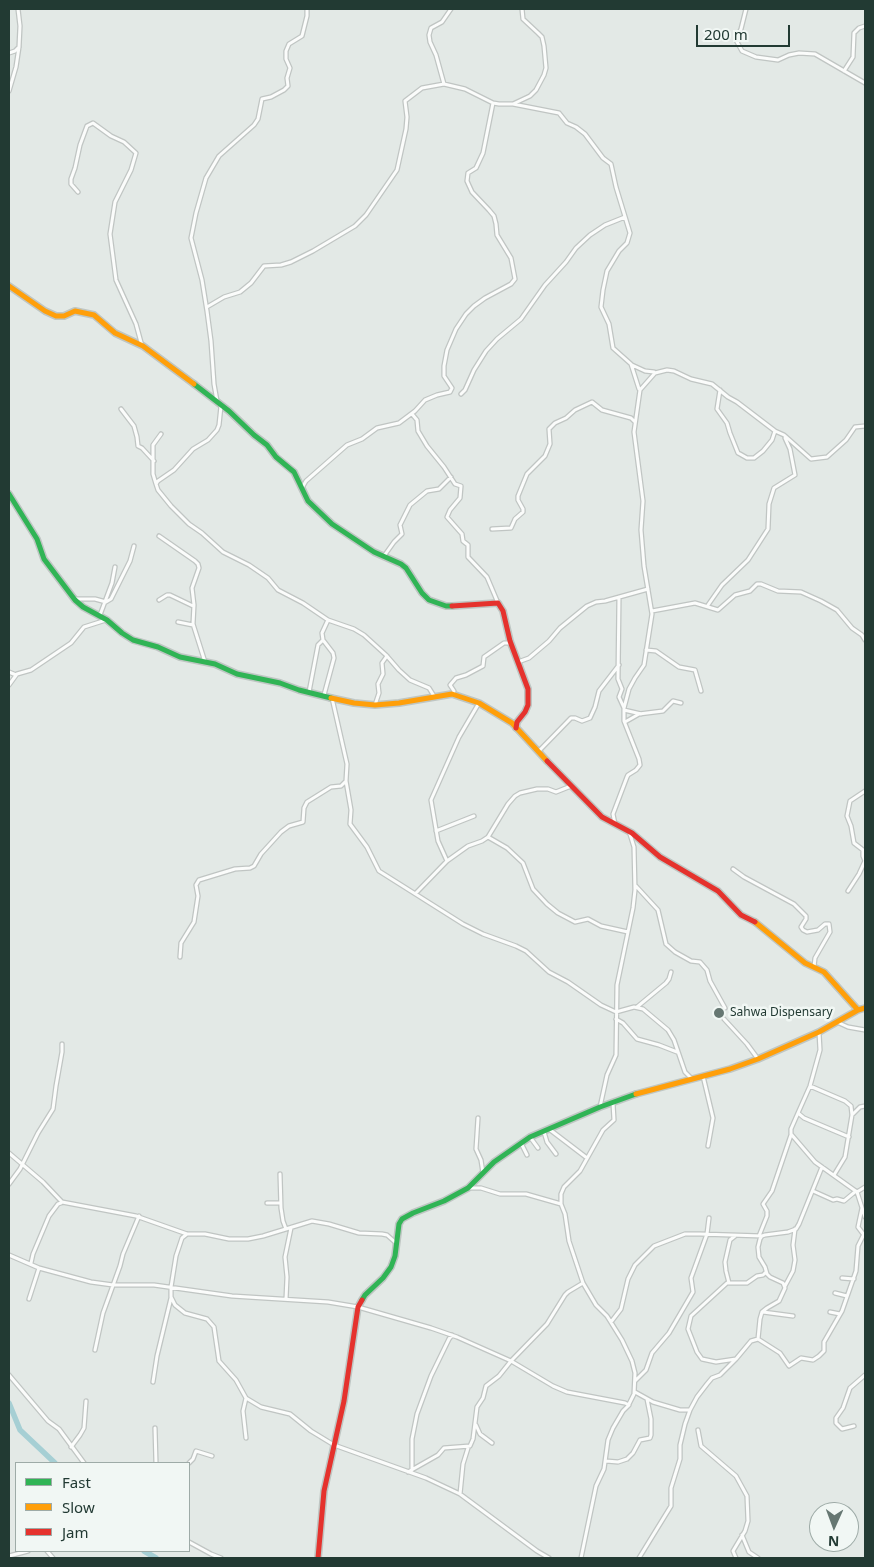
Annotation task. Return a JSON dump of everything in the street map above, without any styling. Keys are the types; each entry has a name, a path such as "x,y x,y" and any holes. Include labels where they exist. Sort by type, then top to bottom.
{"street":[{"path":"9,91 16,67 19,47 20,26 18,9"},
{"path":"156,484 161,478 177,468 193,449 208,440 219,425 220,405 214,384 207,307 191,238 204,183 219,156 254,125 258,119 262,99 271,97 288,86 287,78 290,68 286,60 286,51 289,44 302,36 307,9"},
{"path":"444,84 429,35 432,26 442,22 451,9"},
{"path":"513,104 523,100 536,90 546,68 542,37 525,22 522,17 522,9"},
{"path":"746,9 736,40 742,51 756,57 778,60 799,53 814,54 865,83"},
{"path":"844,71 853,57 854,33 859,28 865,26"},
{"path":"9,53 19,47"},
{"path":"207,307 224,297 240,292 251,283 264,266 281,265 291,262 355,226 366,215 398,165 407,124 405,101 422,88 444,84 465,89 493,103 513,104 557,112 567,123 585,134 603,158 610,164 629,227 629,239 619,250 608,270 601,304 609,324 613,348 631,364 640,369 655,373 668,370 674,371 691,379 712,384 784,435 809,458 825,458 831,455 855,427 865,426"},
{"path":"301,489 306,480 347,445 377,428 400,423 412,414 425,400 437,394 448,393 451,390 451,386 444,376 444,359 456,329 466,314 485,298 511,284 515,279 511,258 497,235 494,216 472,192 467,181 468,173 476,168 483,153 493,103"},
{"path":"78,192 71,184 71,179 87,126 92,123 111,136 128,144 136,153 131,170 115,202 110,234 116,280 136,324 143,346"},
{"path":"460,394 465,390 474,370 486,351 521,319 545,285 576,248 590,235 606,225 625,217"},
{"path":"9,286 45,311 56,316 62,317 75,311 94,316 115,333 143,346 220,405 265,443 294,472 301,489 311,504 332,524 362,545 406,568 425,597 437,604 446,606 498,603"},
{"path":"624,709 629,689 644,666 652,611 643,557 641,530 643,501 634,432 640,390 631,364"},
{"path":"640,390 655,373"},
{"path":"720,389 717,409 727,423 738,453 747,458 754,458 772,440 776,431"},
{"path":"492,529 511,528 516,518 523,512 518,496 527,474 545,456 550,442 549,429 555,423 592,402 602,410 631,418 635,422"},
{"path":"121,409 134,426 138,446 154,461"},
{"path":"412,414 417,420 418,430 427,446 456,485 461,486 460,498 447,517 462,534 463,541 468,545 468,557 487,577 503,611 510,642 527,686 529,699 527,709 516,728"},
{"path":"161,434 153,445 156,484 158,490 171,506 189,524 223,552 268,578 278,590 303,603 328,620 359,632 387,656 410,680 429,688 434,696"},
{"path":"708,606 722,585 748,560 768,529 769,504 774,488 795,475 790,449 784,435"},
{"path":"384,556 402,534 400,525 410,505 428,490 438,490 450,477"},
{"path":"9,494 37,538 44,559 74,599 83,607 100,615 133,640 158,647 180,657 219,666 237,674 354,703 375,705 399,704 453,694 479,704 504,717 602,817 629,831 660,857 718,891 741,915 754,921 805,963 820,969 826,974 858,1010"},
{"path":"159,536 198,564 192,586 193,625 205,662"},
{"path":"104,602 112,598 130,561 134,546"},
{"path":"100,615 112,583 115,567"},
{"path":"652,611 693,603 718,610 735,595 750,590 758,584 778,591 801,592 817,599 837,610 845,621 862,635 865,640"},
{"path":"518,662 529,658 560,628 592,603 648,589"},
{"path":"159,600 170,595 194,606"},
{"path":"615,825 613,814 628,775 640,765 625,722 624,709 619,696 622,690 618,682 619,597"},
{"path":"74,599 98,599 104,602"},
{"path":"9,685 16,675 31,670 68,645 84,627 107,620"},
{"path":"324,695 334,658 333,653 323,640 322,634 328,620"},
{"path":"178,622 193,625"},
{"path":"308,692 318,645 323,640"},
{"path":"453,694 454,691 450,685 456,678 483,666 484,657 504,642 510,642"},
{"path":"646,650 656,652 679,668 695,670 701,691"},
{"path":"375,705 379,693 378,684 383,674 382,663 387,656"},
{"path":"538,752 571,718 582,721 590,718 595,707 598,691 619,665"},
{"path":"9,672 16,675"},
{"path":"332,698 347,764 346,780 352,828 367,847 381,872 463,924 483,934 526,950 550,972 601,1005 616,1012 637,1007 666,983 671,972"},
{"path":"625,722 634,716 663,711 673,701 681,703"},
{"path":"447,861 439,844 431,800 459,737 479,704"},
{"path":"624,709 641,714"},
{"path":"180,957 182,943 194,922 198,896 196,885 199,880 235,869 254,866 261,854 281,832 289,826 302,822 307,802 331,787 341,786 346,780"},
{"path":"416,893 447,861 468,846 482,841 488,836 508,804 520,793 537,789 548,789 556,792 571,786"},
{"path":"848,891 865,861 863,850 854,842 847,816 850,801 865,791"},
{"path":"436,831 474,816"},
{"path":"600,1107 607,1075 616,1055 618,980 633,908 635,884 634,847 629,831"},
{"path":"488,836 507,848 523,863 533,889 558,914 575,922 588,919 601,926 628,932"},
{"path":"733,869 745,878 794,904 806,916 802,927 804,931 818,930 825,924 828,924 830,932 816,958 814,967"},
{"path":"635,884 658,910 666,944 675,952 691,961 700,962 707,970 710,981 725,1008"},
{"path":"637,1007 645,1010 668,1030 674,1040 685,1072 692,1079"},
{"path":"318,1558 324,1491 344,1400 358,1307 365,1295 384,1278 391,1267 395,1256 399,1224 405,1217 444,1201 468,1188 503,1155 520,1143 546,1130 600,1107 642,1092 758,1059 865,1008"},
{"path":"616,1019 623,1023 637,1039 677,1053"},
{"path":"724,1019 758,1059"},
{"path":"837,1022 865,1030"},
{"path":"785,1286 783,1283 770,1277 760,1257 759,1243 767,1216 767,1211 763,1204 772,1192 791,1129 810,1086 820,1050 818,1032"},
{"path":"9,1184 53,1109 62,1044"},
{"path":"703,1076 713,1118 708,1146"},
{"path":"810,1086 849,1103 852,1116 849,1137 844,1160 834,1175"},
{"path":"581,1558 596,1486 606,1461 608,1440 613,1428 629,1405 635,1392 635,1381 632,1361 611,1322 596,1305 583,1284 572,1252 564,1209 561,1204 564,1187 577,1175 603,1130 614,1119 613,1103"},
{"path":"852,1116 860,1107 865,1106"},
{"path":"798,1113 804,1118 849,1137"},
{"path":"478,1118 476,1149 481,1160 483,1173"},
{"path":"546,1130 586,1158"},
{"path":"546,1130 547,1142 556,1154"},
{"path":"791,1134 815,1162 857,1191 865,1216"},
{"path":"530,1138 538,1148"},
{"path":"520,1143 527,1156"},
{"path":"9,1153 43,1182 62,1202 139,1216 187,1234 205,1234 229,1239 248,1239 315,1221 359,1233 382,1234 396,1243"},
{"path":"758,1338 762,1312 780,1301 794,1269 793,1245 796,1229 822,1167"},
{"path":"280,1174 280,1203 286,1229"},
{"path":"813,1191 833,1200 844,1201 865,1187"},
{"path":"468,1188 481,1188 500,1194 526,1194 561,1204"},
{"path":"31,1263 49,1216 58,1204 62,1202"},
{"path":"267,1203 280,1203"},
{"path":"758,1338 780,1353 789,1366 801,1358 813,1360 822,1354 824,1342 840,1314 856,1272 857,1249 865,1236 858,1227 862,1208"},
{"path":"95,1350 103,1313 123,1254 139,1216"},
{"path":"635,1381 646,1370 652,1353 668,1333 693,1292 691,1278 707,1234 709,1218"},
{"path":"286,1299 285,1254 292,1228"},
{"path":"611,1322 623,1305 624,1292 629,1276 639,1260 659,1244 685,1234 761,1236 796,1229"},
{"path":"153,1382 157,1356 171,1298 174,1268 181,1240 187,1234"},
{"path":"729,1282 725,1262 730,1240 735,1236"},
{"path":"9,1255 39,1268 84,1281 114,1285 142,1284 232,1296 328,1302 358,1307 452,1335 511,1361 553,1386 567,1392 629,1405"},
{"path":"28,1299 39,1268"},
{"path":"736,1359 716,1362 702,1359 697,1352 688,1329 691,1316 729,1282 747,1283 766,1272"},
{"path":"842,1278 854,1279"},
{"path":"460,1494 463,1464 473,1438 477,1408 483,1398 486,1386 500,1376 511,1361 547,1324 564,1296 583,1284"},
{"path":"835,1293 847,1296"},
{"path":"171,1298 175,1305 185,1313 207,1319 214,1327 219,1361 236,1380 246,1398 262,1408 290,1414 311,1431 334,1445 410,1471 460,1494 537,1551 550,1558"},
{"path":"762,1312 793,1316"},
{"path":"830,1312 840,1314"},
{"path":"410,1471 412,1438 417,1414 431,1376 452,1335"},
{"path":"638,1558 672,1506 672,1488 680,1459 680,1445 684,1424 696,1397 712,1378 720,1376 751,1341 758,1338"},
{"path":"9,1375 48,1421 59,1429 83,1462"},
{"path":"854,1426 842,1429 836,1423 836,1420 843,1408 850,1388 865,1375"},
{"path":"635,1392 647,1400 680,1410 690,1410"},
{"path":"246,1398 243,1411 246,1438"},
{"path":"606,1461 618,1462 627,1459 633,1453 640,1440 650,1438 651,1419 647,1400"},
{"path":"71,1446 84,1428 86,1401"},
{"path":"476,1424 480,1434 492,1443"},
{"path":"154,1428 156,1462"},
{"path":"698,1430 701,1446 736,1476 746,1493 748,1521 733,1551 736,1558"},
{"path":"410,1471 431,1457 436,1456 444,1448 470,1446"},
{"path":"190,1462 196,1451 212,1456"},
{"path":"742,1535 749,1552 758,1558"},
{"path":"190,1543 221,1558"},
{"path":"9,1556 24,1552"}],"waterway":[{"path":"9,1403 20,1430 54,1462"},
{"path":"146,1552 156,1558"}],"traffic: fast":[{"path":"194,384 229,411 294,472 308,501 332,524 374,552 401,564 429,600 446,606 452,606"},
{"path":"9,494 37,539 44,559 75,600 83,607 107,620 133,640 158,647 180,657 215,664 237,674 280,683 331,698"},
{"path":"362,1300 391,1267 395,1256 399,1224 402,1219 444,1201 468,1188 494,1162 530,1137 636,1094"}],"traffic: slow":[{"path":"9,286 45,311 56,316 64,316 75,311 94,315 115,333 143,346 194,384"},
{"path":"331,698 375,705 452,694 479,703 512,723 547,761"},
{"path":"755,922 805,963 824,972 858,1010"},
{"path":"636,1094 730,1069 758,1059 819,1032 865,1008"}],"traffic: jam":[{"path":"452,606 498,603 503,611 510,641 528,689 528,705 517,722 516,728"},
{"path":"547,761 602,817 632,833 660,857 718,891 741,915 755,922"},
{"path":"318,1558 324,1491 344,1401 358,1307 362,1300"}],"place":[{"name":"Sahwa Dispensary","path":"719,1013"}]}
